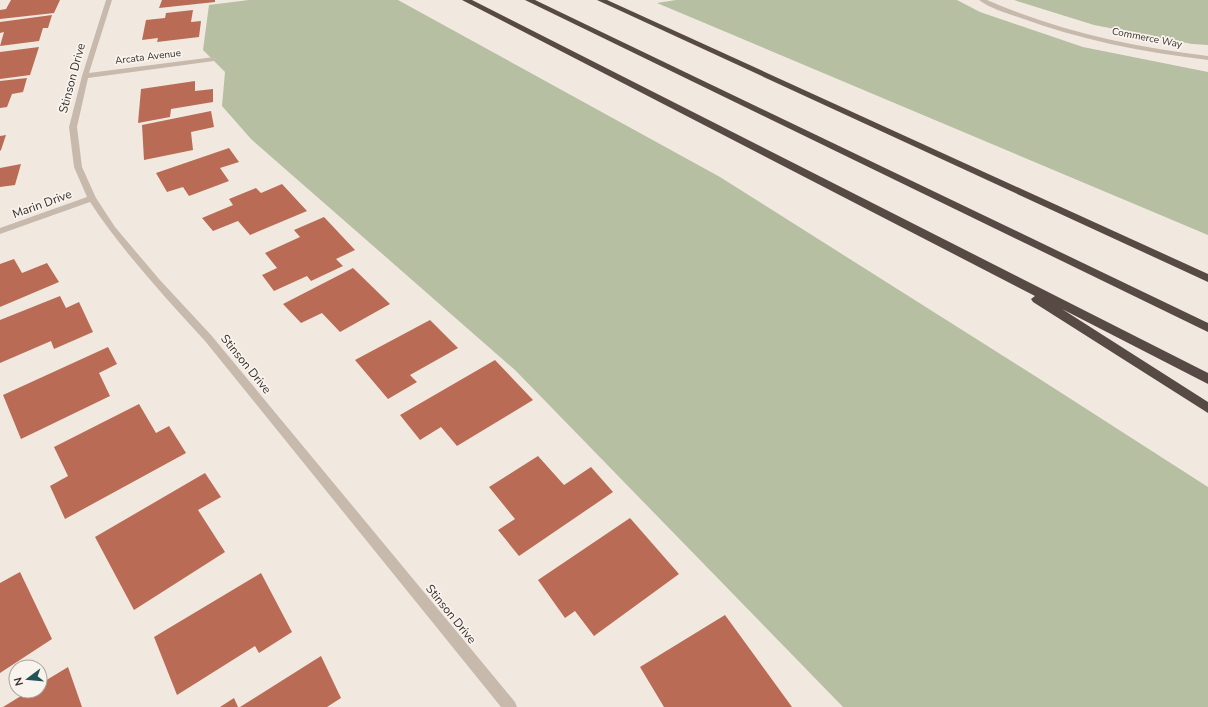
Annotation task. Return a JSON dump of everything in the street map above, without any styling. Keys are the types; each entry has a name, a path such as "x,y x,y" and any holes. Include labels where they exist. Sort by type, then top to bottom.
{"highway":[{"path":"466,0 1208,378"},
{"path":"529,0 1208,328"},
{"path":"601,0 1208,278"},
{"path":"977,260 1208,408"}],"street":[{"name":"Stinson Drive","path":"109,0 85,76 72,127 78,167 92,198 112,229 156,281 213,344 510,707"},
{"name":"Commerce Way","path":"982,0 1045,24 1082,35 1150,49 1208,58"},
{"name":"Arcata Avenue","path":"85,76 214,59"},
{"name":"Marin Drive","path":"0,231 92,198"}],"green space":[{"path":"249,0 398,0 720,177 1208,487 1208,707 843,707 515,370 251,139 222,106 225,72 203,50 209,5"},
{"path":"676,0 957,0 980,12 1083,47 1208,72 1208,235 657,3"},
{"path":"1014,0 1208,0 1208,45 1192,44 1094,25"}],"building":[{"path":"11,0 60,0 54,13 0,19 0,10 6,9"},
{"path":"162,0 215,0 215,2 159,8"},
{"path":"193,10 191,22 201,21 199,37 157,42 158,38 142,40 146,20 165,18 166,13"},
{"path":"52,15 48,28 43,28 39,41 0,46 4,32 0,33 0,22"},
{"path":"39,47 30,75 0,79 0,52"},
{"path":"27,78 23,92 12,94 7,107 0,108 0,81"},
{"path":"195,81 195,91 213,89 213,102 171,109 170,117 138,123 141,89"},
{"path":"211,111 214,127 191,132 193,150 144,160 142,125"},
{"path":"6,135 1,150 0,151 0,136"},
{"path":"229,148 239,162 220,168 229,181 189,196 183,187 167,192 156,173"},
{"path":"21,164 15,185 0,187 0,168"},
{"path":"282,184 307,211 250,235 238,221 213,231 202,218 233,205 229,199 256,188 261,193"},
{"path":"324,217 355,250 336,259 343,266 311,281 307,276 274,291 262,275 277,268 265,253 300,237 294,230"},
{"path":"14,259 22,273 47,263 59,282 0,307 0,264"},
{"path":"353,268 390,304 340,332 322,313 301,323 283,304"},
{"path":"60,296 66,308 79,302 93,332 54,349 51,341 0,363 0,320"},
{"path":"430,320 458,348 410,375 417,382 388,399 355,360"},
{"path":"108,347 117,364 99,373 110,396 21,439 3,395"},
{"path":"495,360 533,400 457,446 441,427 420,440 400,415"},
{"path":"139,404 156,433 169,426 186,453 65,519 50,486 68,476 54,447"},
{"path":"538,456 564,485 591,467 613,492 519,556 498,530 515,519 489,487"},
{"path":"205,473 221,497 198,510 225,552 134,610 95,537"},
{"path":"630,518 679,574 594,636 575,611 565,618 538,580"},
{"path":"20,572 52,639 21,659 8,659 8,668 0,673 0,583"},
{"path":"261,573 292,632 259,653 255,646 177,695 154,637"},
{"path":"725,615 792,707 664,707 640,667"},
{"path":"321,656 341,698 327,707 240,707"},
{"path":"68,667 82,707 3,707 16,699 48,699 48,679"},
{"path":"234,698 238,707 220,707"}]}
